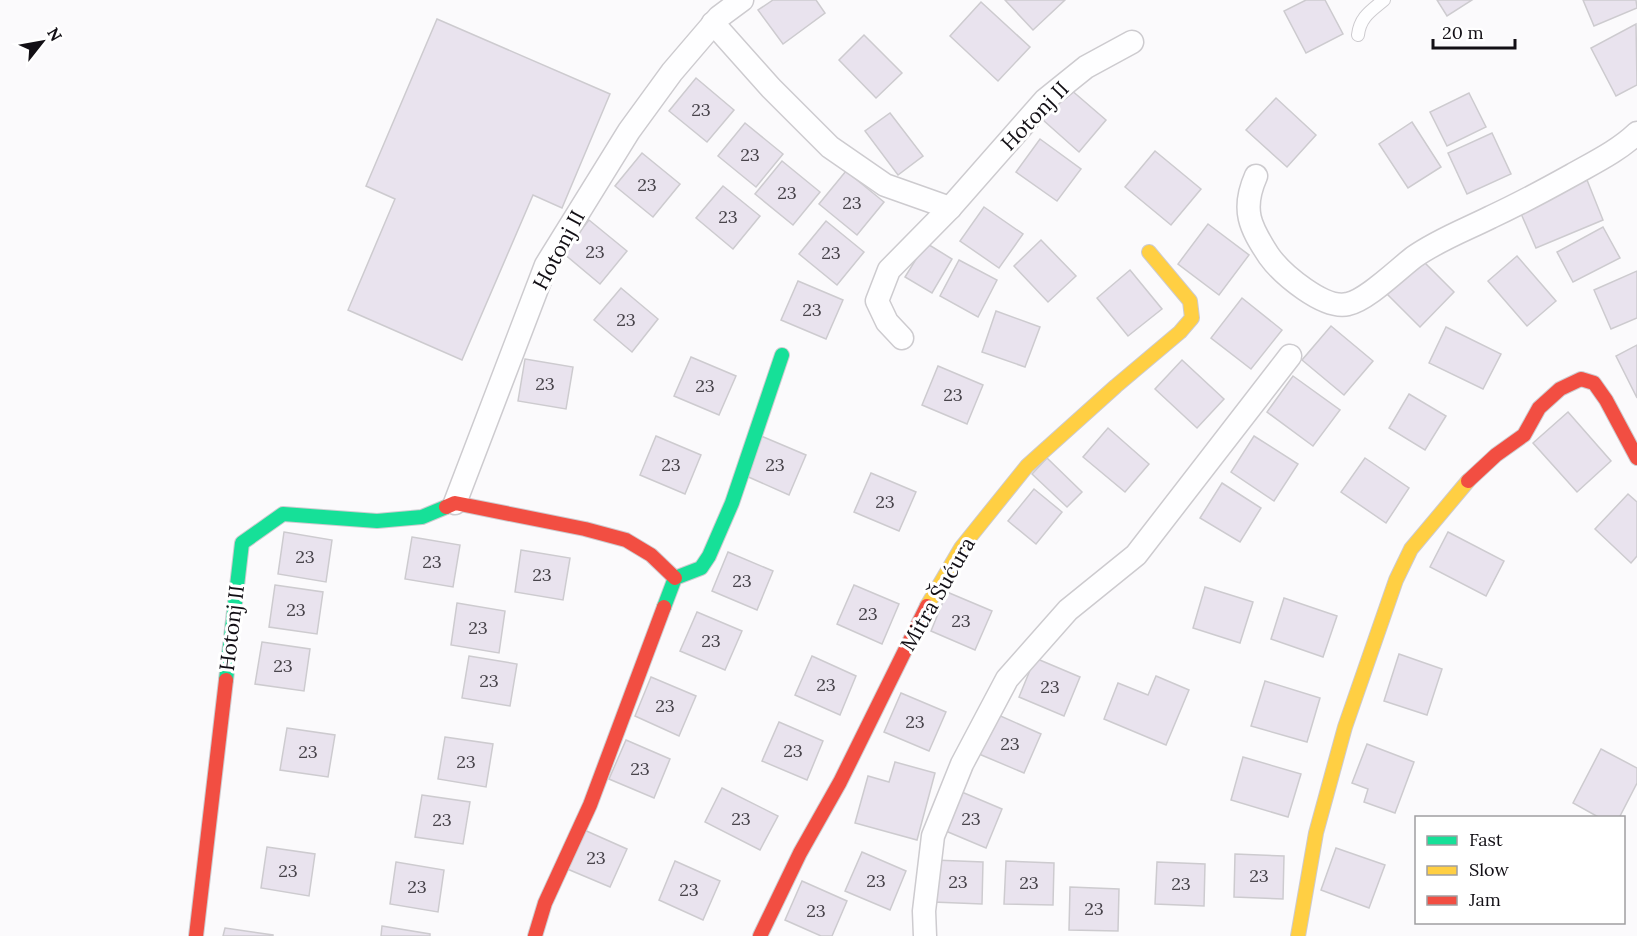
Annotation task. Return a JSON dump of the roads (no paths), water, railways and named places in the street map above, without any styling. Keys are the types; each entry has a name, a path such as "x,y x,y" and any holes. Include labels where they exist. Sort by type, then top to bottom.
{"street":[{"name":"Hotonj II","path":"196,936 242,543 283,514 377,520 422,517 455,503 546,265 629,131 672,72 713,23 742,0"},
{"path":"713,23 771,88 830,147 885,185 950,208"},
{"name":"Hotonj II","path":"902,338 887,322 877,301 890,270 950,208 1045,100 1086,67 1132,42"},
{"path":"1256,176 1250,189 1248,210 1254,232 1275,263 1301,286 1325,302 1346,305 1363,298 1427,249 1531,198 1635,141"},
{"name":"Mitra Šućura","path":"760,936 800,853 840,782 921,618 961,548 1027,466 1180,332 1192,318 1190,301 1149,252"},
{"path":"535,936 545,903 590,805 675,578 701,567 711,554 728,512 782,355"},
{"path":"926,936 924,911 933,836 962,764 1007,679 1068,610 1136,555 1290,356"},
{"path":"1298,936 1316,833 1345,727 1396,580 1411,549 1462,486 1496,455 1524,435 1539,408 1560,389 1581,379 1593,383 1606,400 1637,458"},
{"path":"455,503 585,529 626,540 651,555 675,578"}],"lane":[{"path":"1358,35 1359,25 1364,16 1384,0"}]}
